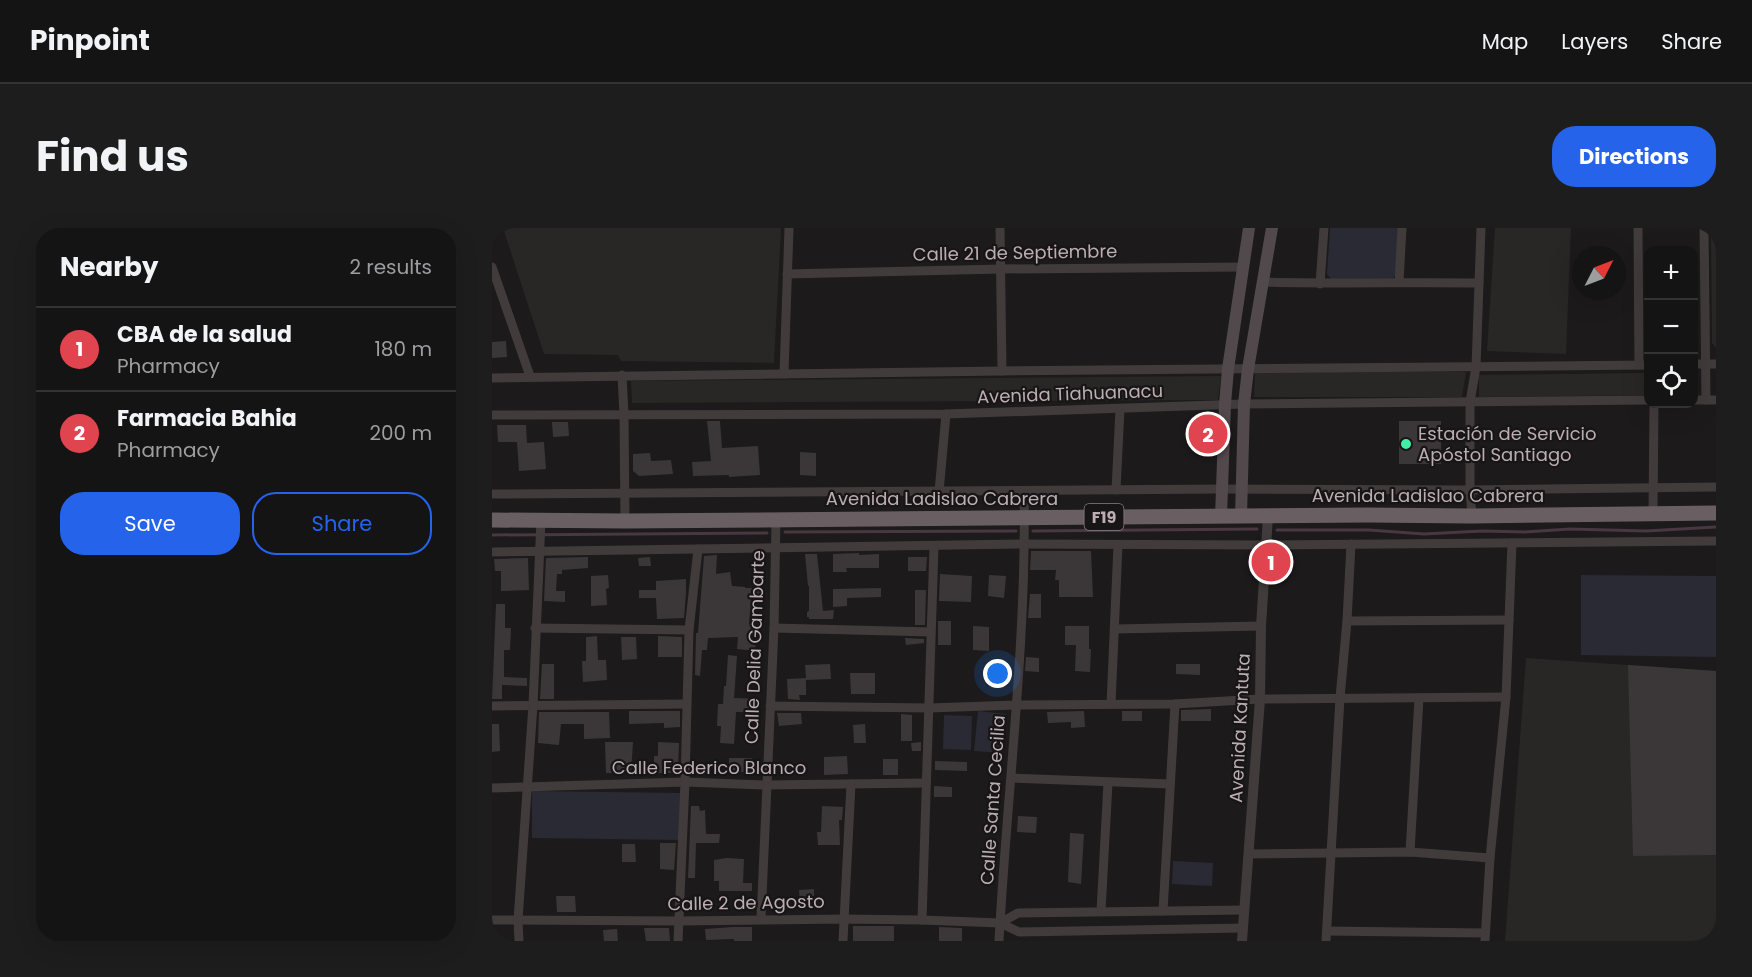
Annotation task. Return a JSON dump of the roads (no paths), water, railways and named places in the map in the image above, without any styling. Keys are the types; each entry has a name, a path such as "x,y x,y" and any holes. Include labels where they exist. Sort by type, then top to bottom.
{"highway":[{"name":"Avenida Ladislao Cabrera","path":"492,520 540,529 625,521 1716,513"}],"main road":[{"path":"1221,517 1228,369 1249,228"},
{"path":"1241,517 1244,404 1272,228"}],"street":[{"path":"784,374 789,228"},
{"path":"1000,228 1002,371"},
{"path":"1320,284 1324,228"},
{"path":"1399,282 1402,228"},
{"path":"1472,516 1470,402 1476,367 1481,228"},
{"path":"1638,228 1644,365"},
{"path":"1704,228 1706,400"},
{"name":"Calle 21 de Septiembre","path":"787,274 1244,267"},
{"path":"492,268 530,376"},
{"path":"1263,282 1479,283"},
{"path":"1698,364 1716,364"},
{"name":"Avenida Tiahuanacu","path":"492,378 1644,365"},
{"path":"622,375 625,521"},
{"name":"Avenida Tiahuanacu","path":"492,415 946,414 1244,404 1644,400"},
{"path":"1698,400 1716,400"},
{"path":"1653,514 1654,408"},
{"path":"1116,490 1120,409"},
{"path":"939,492 946,414"},
{"path":"492,494 1716,488"},
{"name":"Calle Santa Cecilia","path":"999,941 1017,705 1024,491"},
{"name":"Avenida Kantuta","path":"1242,941 1260,699 1261,626 1268,516"},
{"name":"Calle Delia Gambarte","path":"761,919 765,785 774,628 776,519"},
{"path":"519,941 518,920 533,705 540,529"},
{"path":"492,552 1024,544 1266,545 1716,541"},
{"path":"1327,931 1484,937 1506,698 1512,543"},
{"path":"1326,941 1351,544"},
{"path":"1111,704 1118,545"},
{"path":"922,920 934,546"},
{"path":"678,941 689,630 698,549"},
{"path":"1347,621 1509,620"},
{"path":"1115,628 1261,626"},
{"path":"535,628 689,630"},
{"path":"774,628 931,632"},
{"path":"1410,852 1419,698"},
{"path":"770,706 929,708 1175,704 1260,699 1506,698"},
{"path":"492,706 686,704"},
{"path":"1163,910 1175,704"},
{"path":"1012,778 1170,784"},
{"name":"Calle Federico Blanco","path":"492,788 685,782 765,785 926,783"},
{"path":"1101,911 1108,783"},
{"path":"843,941 851,784"},
{"path":"1249,854 1410,852 1490,858"},
{"name":"Calle 2 de Agosto","path":"1000,923 1018,913 1244,910"},
{"name":"Calle 2 de Agosto","path":"492,920 922,920 1000,923 1019,932 1243,928"}],"waterway":[{"path":"1277,530 1369,530 1424,534 1570,529 1646,531 1716,527"},
{"path":"1033,531 1257,529"},
{"path":"785,532 1016,531"},
{"path":"492,535 767,533"}],"place":[{"name":"Farmacia Bahia","path":"1208,434"},
{"name":"Estación de Servicio Apóstol Santiago","path":"1406,444"},
{"name":"CBA de la salud","path":"1271,562"}]}
